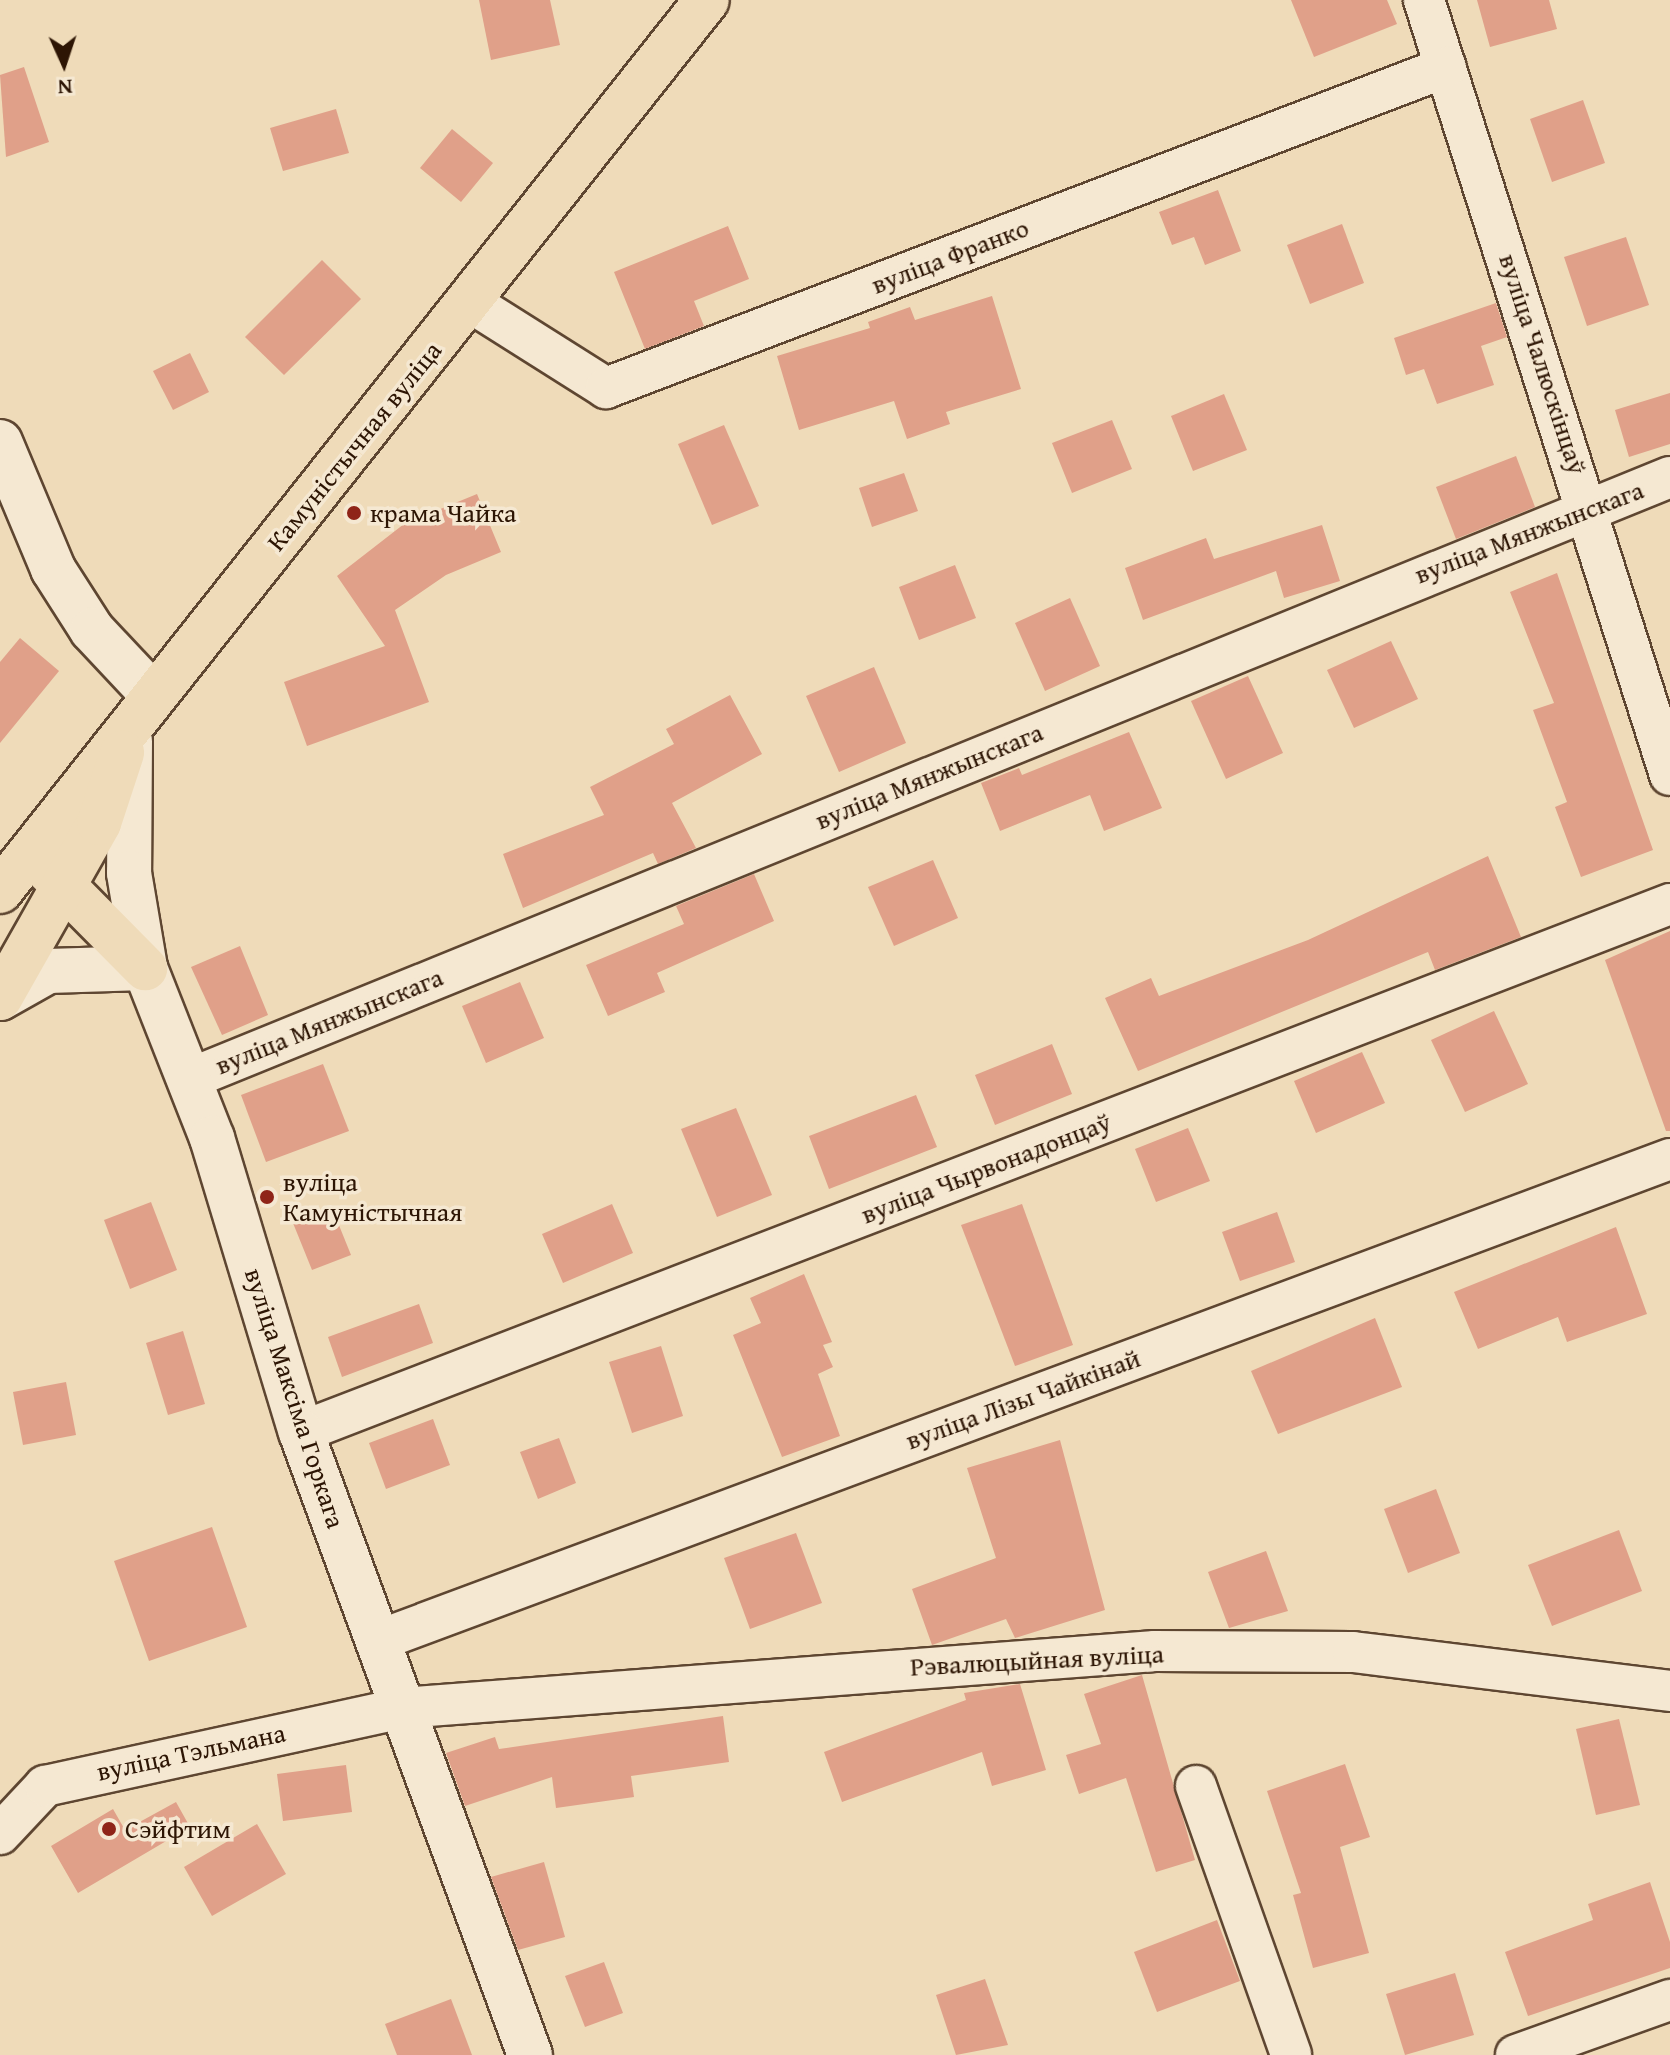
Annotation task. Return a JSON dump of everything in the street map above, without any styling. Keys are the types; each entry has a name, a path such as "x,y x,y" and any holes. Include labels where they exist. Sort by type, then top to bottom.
{"main road":[{"name":"Камуністычная вуліца","path":"0,891 707,0"},
{"path":"0,998 99,823 142,711"},
{"path":"30,853 145,968"}],"street":[{"name":"вуліца Чалюскінцаў","path":"1424,0 1590,504 1670,775"},
{"name":"вуліца Франко","path":"470,302 606,388 1446,67"},
{"path":"0,442 53,569 142,711"},
{"name":"вуліца Мянжынскага","path":"189,1079 1590,504 1670,477"},
{"name":"вуліца Максіма Горкага","path":"142,711 129,873 145,968 189,1079 301,1432 530,2055"},
{"name":"вуліца Чырвонадонцаў","path":"301,1432 1670,904"},
{"path":"0,998 48,971 145,968"},
{"name":"вуліца Лізы Чайкінай","path":"377,1641 1670,1159"},
{"name":"Рэвалюцыйная вуліца","path":"402,1708 1155,1651 1353,1652 1670,1691"},
{"name":"вуліца Тэльмана","path":"0,1834 45,1786 402,1708"},
{"path":"1196,1786 1291,2055"},
{"path":"1516,2055 1670,2000"}],"building":[{"path":"479,0 550,0 560,45 491,60"},
{"path":"1291,0 1387,0 1397,24 1314,57"},
{"path":"1477,0 1549,0 1557,29 1490,47"},
{"path":"24,67 49,142 6,157 0,75"},
{"path":"1583,100 1605,163 1552,182 1530,119"},
{"path":"336,109 349,153 283,171 270,128"},
{"path":"452,129 493,163 461,202 420,168"},
{"path":"1218,190 1241,251 1205,265 1194,237 1172,245 1159,212"},
{"path":"1342,224 1364,283 1310,304 1287,245"},
{"path":"728,226 749,279 694,301 704,326 645,349 614,272"},
{"path":"1626,237 1649,305 1587,326 1564,257"},
{"path":"322,260 361,299 284,375 245,337"},
{"path":"992,296 1021,389 946,412 950,424 907,439 894,401 799,430 777,356 870,328 868,322 910,307 915,320"},
{"path":"1496,303 1507,337 1481,346 1494,385 1437,404 1424,369 1406,375 1394,338"},
{"path":"190,353 209,392 173,410 153,371"},
{"path":"1670,393 1670,444 1629,457 1615,410"},
{"path":"1224,394 1247,450 1193,471 1171,416"},
{"path":"1112,420 1132,469 1072,493 1052,443"},
{"path":"724,425 759,506 712,525 678,444"},
{"path":"1516,456 1535,507 1456,539 1436,487"},
{"path":"904,473 918,511 872,527 859,488"},
{"path":"477,494 501,552 446,575 395,610 429,702 307,746 284,682 385,646 337,576 404,524"},
{"path":"1322,525 1340,581 1284,598 1276,571 1143,620 1125,568 1206,538 1214,559"},
{"path":"955,565 976,618 919,640 899,587"},
{"path":"1557,573 1653,850 1581,877 1555,807 1567,802 1533,710 1554,703 1510,592"},
{"path":"1070,598 1100,666 1045,691 1015,623"},
{"path":"20,638 59,671 0,743 0,662"},
{"path":"1391,641 1418,699 1354,728 1327,670"},
{"path":"874,667 906,743 839,772 806,696"},
{"path":"1248,676 1283,753 1226,779 1191,701"},
{"path":"730,695 762,754 672,803 696,848 658,864 653,853 523,908 503,854 604,815 590,787 674,744 666,729"},
{"path":"1129,732 1162,808 1104,831 1090,795 1000,831 981,783 1019,768 1022,775"},
{"path":"1488,856 1521,937 1435,970 1428,952 1138,1071 1105,998 1151,978 1159,996 1308,940"},
{"path":"933,860 958,918 894,946 868,887"},
{"path":"754,874 774,921 657,973 665,992 608,1016 586,965 684,924 676,906"},
{"path":"1670,931 1670,1131 1666,1131 1605,960"},
{"path":"240,946 268,1015 222,1035 191,967"},
{"path":"520,982 544,1038 486,1063 462,1006"},
{"path":"1494,1011 1528,1084 1465,1112 1431,1040"},
{"path":"1052,1044 1072,1094 995,1125 975,1075"},
{"path":"1362,1052 1385,1103 1316,1133 1294,1081"},
{"path":"323,1064 349,1131 266,1162 241,1095"},
{"path":"916,1095 937,1147 829,1189 809,1136"},
{"path":"736,1108 772,1195 717,1217 681,1129"},
{"path":"1188,1128 1210,1181 1156,1202 1135,1149"},
{"path":"151,1202 177,1270 130,1289 104,1220"},
{"path":"612,1204 633,1253 563,1283 542,1234"},
{"path":"1022,1204 1073,1345 1015,1366 961,1225"},
{"path":"332,1208 351,1255 312,1270 293,1223"},
{"path":"1277,1212 1295,1262 1240,1281 1222,1232"},
{"path":"1616,1227 1647,1314 1567,1342 1558,1317 1478,1349 1454,1292"},
{"path":"804,1274 832,1342 823,1345 833,1367 818,1374 840,1436 782,1457 733,1335 761,1323 750,1298"},
{"path":"419,1304 433,1343 342,1377 328,1337"},
{"path":"1375,1318 1402,1387 1278,1434 1251,1371"},
{"path":"183,1331 205,1404 168,1415 146,1343"},
{"path":"661,1346 683,1416 632,1433 609,1362"},
{"path":"66,1382 76,1435 23,1445 13,1392"},
{"path":"433,1419 450,1465 386,1489 369,1443"},
{"path":"559,1438 576,1483 538,1499 520,1452"},
{"path":"1060,1440 1105,1610 1015,1638 1006,1619 932,1645 912,1589 996,1558 967,1468"},
{"path":"1436,1489 1460,1553 1408,1573 1384,1509"},
{"path":"212,1527 247,1627 149,1661 114,1561"},
{"path":"1619,1530 1642,1591 1552,1626 1528,1565"},
{"path":"796,1533 822,1603 750,1629 724,1558"},
{"path":"1266,1551 1288,1611 1229,1628 1208,1572"},
{"path":"1142,1675 1195,1860 1156,1872 1126,1778 1079,1794 1066,1755 1101,1744 1084,1694"},
{"path":"1020,1684 1046,1770 992,1786 982,1752 842,1802 824,1752 966,1700 964,1693"},
{"path":"723,1716 729,1762 631,1776 634,1797 556,1808 552,1777 465,1806 446,1753 495,1737 499,1749"},
{"path":"1619,1719 1640,1805 1596,1815 1576,1729"},
{"path":"1345,1764 1370,1837 1340,1847 1369,1953 1313,1968 1293,1895 1301,1893 1267,1791"},
{"path":"346,1765 352,1812 283,1821 277,1774"},
{"path":"176,1802 190,1827 78,1893 51,1846 113,1809 125,1830"},
{"path":"257,1824 286,1874 212,1916 184,1867"},
{"path":"544,1862 565,1937 518,1950 491,1877"},
{"path":"1650,1882 1670,1942 1670,1968 1528,2016 1505,1952 1593,1920 1588,1904"},
{"path":"1217,1920 1240,1981 1157,2012 1134,1952"},
{"path":"604,1962 623,2013 585,2027 565,1976"},
{"path":"1455,1973 1474,2035 1405,2055 1386,1994"},
{"path":"985,1979 1008,2045 956,2055 936,1995"},
{"path":"451,1999 472,2055 397,2055 385,2024"}],"place":[{"name":"крама Чайка","path":"354,513"},
{"name":"вуліца Камуністычная","path":"267,1197"},
{"name":"Сэйфтим","path":"109,1829"}]}
